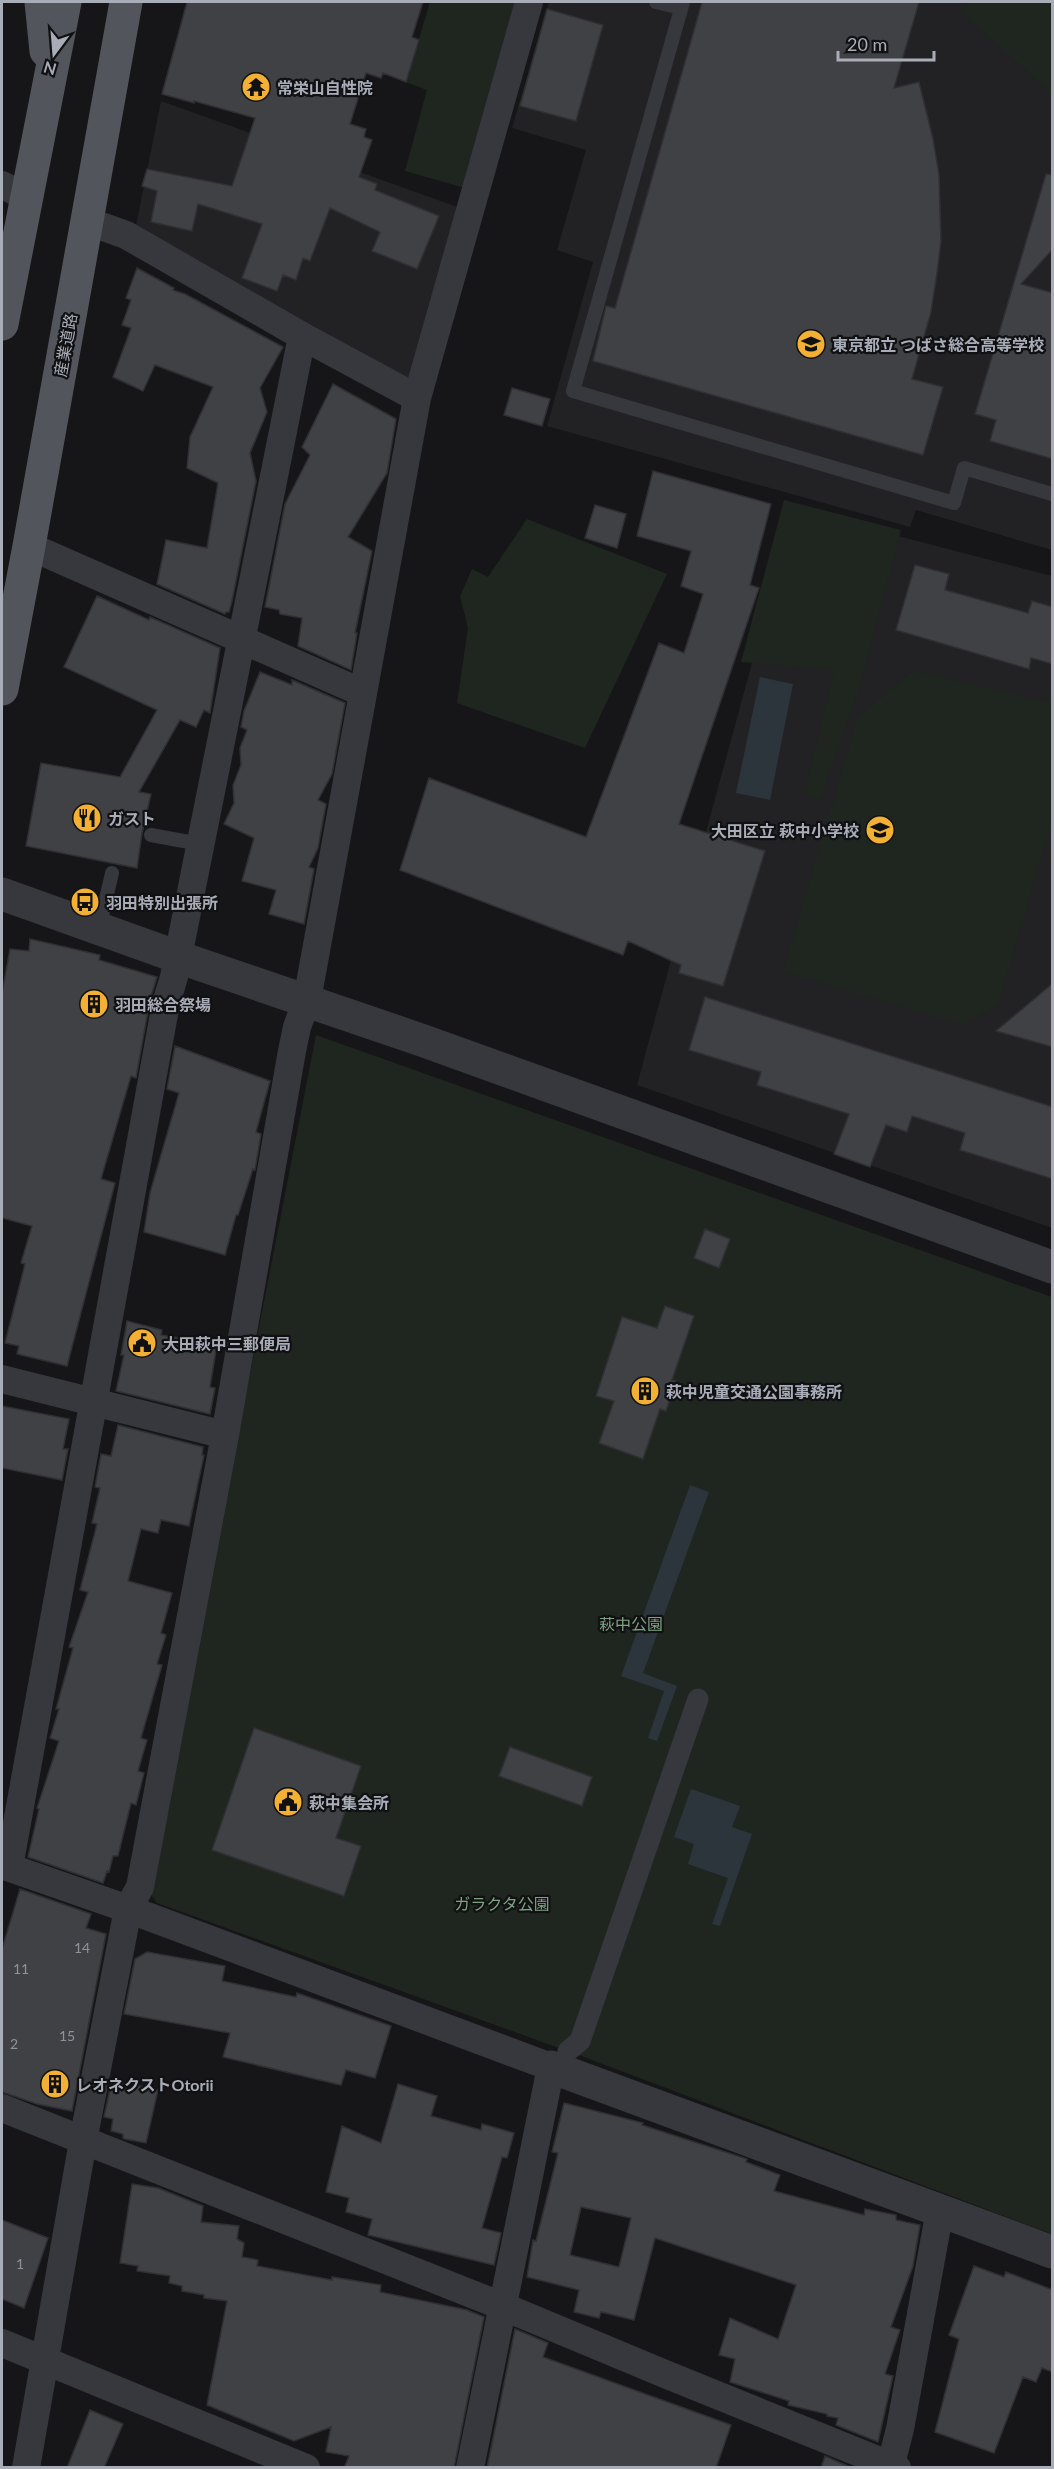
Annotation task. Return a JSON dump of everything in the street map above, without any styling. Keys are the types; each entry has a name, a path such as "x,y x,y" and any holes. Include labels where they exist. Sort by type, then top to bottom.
{"main road":[{"path":"2,324 14,191 50,82 42,2"},
{"name":"産業道路","path":"2,689 126,2"}],"street":[{"path":"26,2468 128,1909 140,1887 225,1435 292,1051 297,1027 307,1000 417,398 529,2"},
{"path":"87,221 126,235 302,336 417,398"},
{"path":"302,336 178,957 166,1003 94,1402 5,1866 559,2059 940,2210 1053,2252"},
{"path":"29,546 363,693"},
{"path":"2,894 307,1000 1053,1267"},
{"path":"2,1379 225,1435"},
{"path":"470,2468 502,2306 559,2059 580,2041 698,1699"},
{"path":"2,2108 502,2306 667,2368 892,2467 940,2210"},
{"path":"2,2343 306,2468"}],"lane":[{"path":"656,2 682,5 573,391 954,503 964,468 1053,494"},
{"path":"151,835 200,844"},
{"path":"99,929 112,873"}],"shaded area":[{"name":"東京都立 つばさ総合高等学校","path":"549,2 1052,2 1052,550 916,510 910,527 547,426 593,262 557,250 586,150 512,128"},
{"path":"161,101 463,209 409,386 136,226"},
{"name":"大田区立 萩中小学校","path":"794,509 1052,576 1052,1228 637,1085"},
{"path":"760,677 793,684 770,800 736,793"},
{"path":"690,1485 709,1492 643,1673 677,1686 657,1741 648,1738 664,1691 621,1676"},
{"path":"691,1789 740,1806 732,1827 752,1834 720,1926 712,1924 728,1878 688,1864 694,1844 674,1837"}],"green space":[{"path":"430,2 517,2 465,188 405,171 427,90 406,82"},
{"path":"970,2 1052,2 1052,94 961,11"},
{"path":"784,500 901,530 858,692 820,800 805,793 834,670 741,662"},
{"path":"527,519 667,574 585,748 457,703 468,628 460,596 472,569 488,577"},
{"path":"914,670 1044,702 1052,696 1052,822 998,1004 963,1025 783,972 858,717"},
{"name":"萩中公園","path":"316,1035 1052,1297 1052,2234 584,2057 157,1903 149,1892"}],"building":[{"path":"187,2 423,2 412,37 419,40 406,82 383,73 381,78 366,73 350,124 366,129 364,137 372,140 359,177 377,184 375,190 439,216 417,269 372,251 380,232 330,208 310,261 303,258 296,280 283,275 277,291 242,278 262,224 198,204 192,231 151,222 157,191 142,186 147,169 232,186 255,118 162,94"},
{"path":"702,2 919,2 894,88 919,82 939,174 941,242 937,273 931,312 912,379 943,387 923,455 593,361 606,306 615,308"},
{"path":"547,9 603,25 576,121 520,106"},
{"path":"1046,174 1053,175 1053,249 1021,284 1053,293 1053,459 990,441 996,420 975,414"},
{"path":"137,268 174,288 173,290 185,294 283,347 260,388 267,412 250,453 256,481 232,601 229,612 225,614 157,584 166,540 207,548 218,483 187,468 190,437 213,387 155,365 143,391 113,377 131,328 122,325 131,300 126,298"},
{"path":"333,384 396,419 387,473 348,537 372,551 355,633 357,633 351,670 298,646 302,618 280,614 279,610 265,607 285,504 310,455 302,447"},
{"path":"512,388 550,399 542,426 504,415"},
{"path":"653,471 771,504 750,585 759,588 679,824 765,851 723,986 679,973 681,965 628,941 623,955 400,870 429,778 586,837 659,643 684,653 703,594 681,586 691,551 637,536"},
{"path":"595,505 626,514 617,548 585,538"},
{"path":"915,565 949,574 945,590 1028,613 1032,601 1053,607 1053,664 1031,658 1029,669 896,630"},
{"path":"97,596 149,620 150,617 220,648 210,713 204,710 196,727 180,720 139,792 151,794 137,868 26,846 41,763 120,777 157,710 64,667"},
{"path":"260,672 292,685 292,680 345,703 332,774 318,800 326,804 318,848 309,867 314,869 304,924 269,914 276,890 242,881 254,838 224,824 234,803 233,785 241,765 240,748 247,730 241,727 244,711"},
{"path":"30,939 100,955 99,960 157,977 150,1000 136,1078 131,1076 101,1179 115,1183 67,1366 17,1354 19,1346 5,1343 25,1264 21,1263 32,1226 2,1218 2,993 10,949 29,951"},
{"path":"1053,983 1053,1047 996,1031"},
{"path":"705,997 1053,1107 1053,1179 960,1150 965,1133 912,1116 907,1132 886,1125 870,1167 834,1154 849,1114 757,1085 761,1072 689,1050"},
{"path":"175,1046 270,1081 256,1132 261,1134 255,1170 253,1169 238,1215 236,1215 225,1255 144,1232 150,1193 179,1093 167,1089"},
{"path":"705,1229 730,1239 719,1268 694,1258"},
{"name":"萩中児童交通公園事務所","path":"665,1306 694,1316 672,1380 676,1381 666,1411 660,1409 643,1459 599,1443 614,1401 596,1396 622,1317 657,1328"},
{"path":"127,1321 162,1330 161,1335 217,1344 210,1387 215,1388 210,1414 116,1391 124,1355 121,1355"},
{"path":"2,1406 69,1419 63,1449 68,1449 62,1480 2,1468"},
{"path":"118,1425 203,1447 202,1455 204,1455 189,1526 161,1520 158,1533 141,1529 128,1581 172,1593 161,1633 166,1635 157,1664 162,1665 141,1738 147,1740 138,1771 144,1773 136,1805 131,1803 118,1856 113,1856 109,1872 107,1871 103,1883 28,1857 39,1809 37,1808 59,1741 50,1738 73,1648 69,1647 88,1592 80,1590 97,1524 92,1523 100,1488 95,1487 101,1454 111,1456"},
{"name":"萩中集会所","path":"254,1728 361,1766 336,1838 361,1846 344,1896 212,1850"},
{"path":"510,1747 592,1777 582,1806 499,1776"},
{"path":"20,1889 91,1914 86,1928 106,1934 72,2111 37,2104 2,2092 2,1949"},
{"path":"147,1952 225,1966 222,1981 296,1997 297,1993 391,2026 375,2078 346,2070 341,2085 223,2057 230,2033 124,2014 135,1959"},
{"path":"112,2080 158,2090 146,2143 125,2139 123,2134 111,2131 113,2119 104,2117"},
{"path":"398,2084 437,2096 431,2116 481,2130 482,2124 514,2133 507,2158 502,2157 482,2228 501,2233 494,2265 368,2235 372,2219 346,2212 349,2198 326,2192 342,2126 381,2143"},
{"path":"564,2103 643,2123 642,2125 747,2159 746,2162 780,2175 774,2191 864,2215 865,2209 896,2215 896,2220 920,2225 913,2266 891,2327 900,2330 885,2374 893,2376 878,2442 836,2425 838,2418 788,2405 789,2401 730,2382 735,2359 719,2355 730,2318 778,2339 796,2285 655,2238 634,2320 601,2312 599,2318 574,2312 579,2290 527,2277 533,2240 536,2241 558,2153 552,2152","holes":["581,2207 631,2218 619,2267 570,2255"]},
{"path":"132,2184 158,2188 203,2206 201,2222 239,2226 237,2239 244,2243 242,2257 258,2260 257,2266 332,2280 332,2277 381,2285 380,2292 467,2310 484,2317 454,2468 344,2468 349,2456 326,2452 331,2427 294,2441 207,2405 227,2301 204,2298 204,2295 182,2291 182,2286 169,2283 170,2276 137,2271 138,2266 120,2263"},
{"path":"2,2220 48,2238 24,2308 2,2299"},
{"path":"974,2266 1004,2277 1006,2272 1053,2290 1053,2372 1042,2368 1036,2382 1023,2377 994,2453 935,2432 959,2339 949,2335"},
{"path":"515,2329 548,2343 543,2357 731,2425 716,2468 487,2468"},
{"path":"90,2410 123,2424 104,2468 67,2468"},
{"path":"825,2456 852,2468 821,2468"}],"place":[{"name":"常栄山自性院","path":"256,87"},
{"name":"東京都立 つばさ総合高等学校","path":"811,344"},
{"name":"ガスト","path":"87,818"},
{"name":"大田区立 萩中小学校","path":"880,830"},
{"name":"羽田特別出張所","path":"85,902"},
{"name":"羽田総合祭場","path":"94,1004"},
{"name":"大田萩中三郵便局","path":"142,1343"},
{"name":"萩中児童交通公園事務所","path":"645,1391"},
{"name":"萩中集会所","path":"288,1802"},
{"name":"レオネクストOtorii","path":"55,2084"}],"park label":[{"name":"ガラクタ公園","path":"502,1903"}]}
